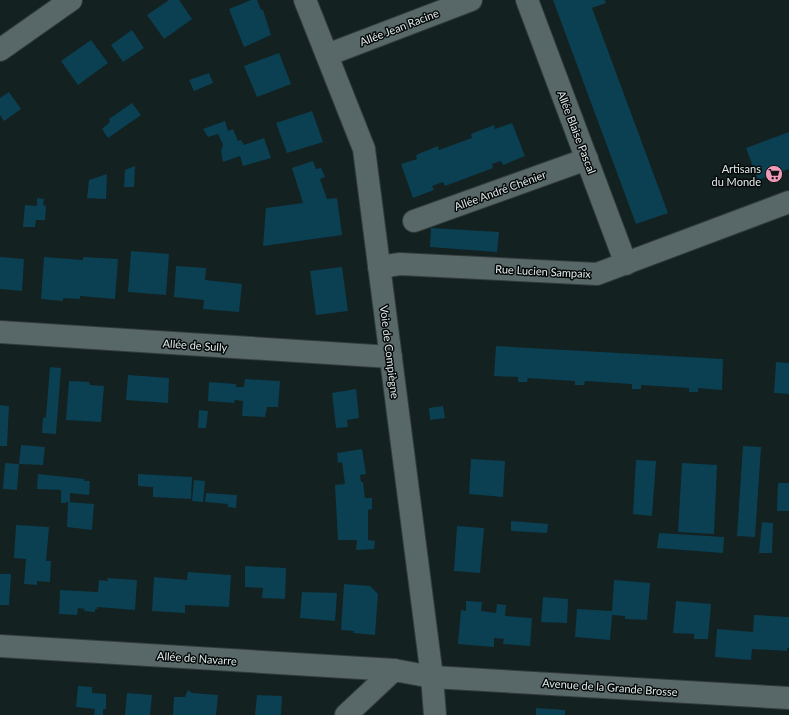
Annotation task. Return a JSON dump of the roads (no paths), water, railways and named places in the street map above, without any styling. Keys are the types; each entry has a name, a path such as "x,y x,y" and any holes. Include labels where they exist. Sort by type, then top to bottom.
{"street":[{"path":"0,50 71,0"},
{"name":"Voie de Compiègne","path":"305,0 364,149 432,676 435,715"},
{"name":"Allée Jean Racine","path":"326,54 426,8 471,0"},
{"name":"Allée Blaise Pascal","path":"527,0 626,264"},
{"name":"Allée André Chénier","path":"414,221 587,159"},
{"name":"Rue Lucien Sampaix","path":"379,267 400,264 597,274 789,202"},
{"name":"Allée de Sully","path":"0,332 391,357"},
{"name":"Allée de Navarre","path":"0,646 394,670 432,676"},
{"path":"346,715 394,670"},
{"name":"Avenue de la Grande Brosse","path":"432,676 789,698"}],"place":[{"name":"Artisans du Monde","path":"774,174"}]}
